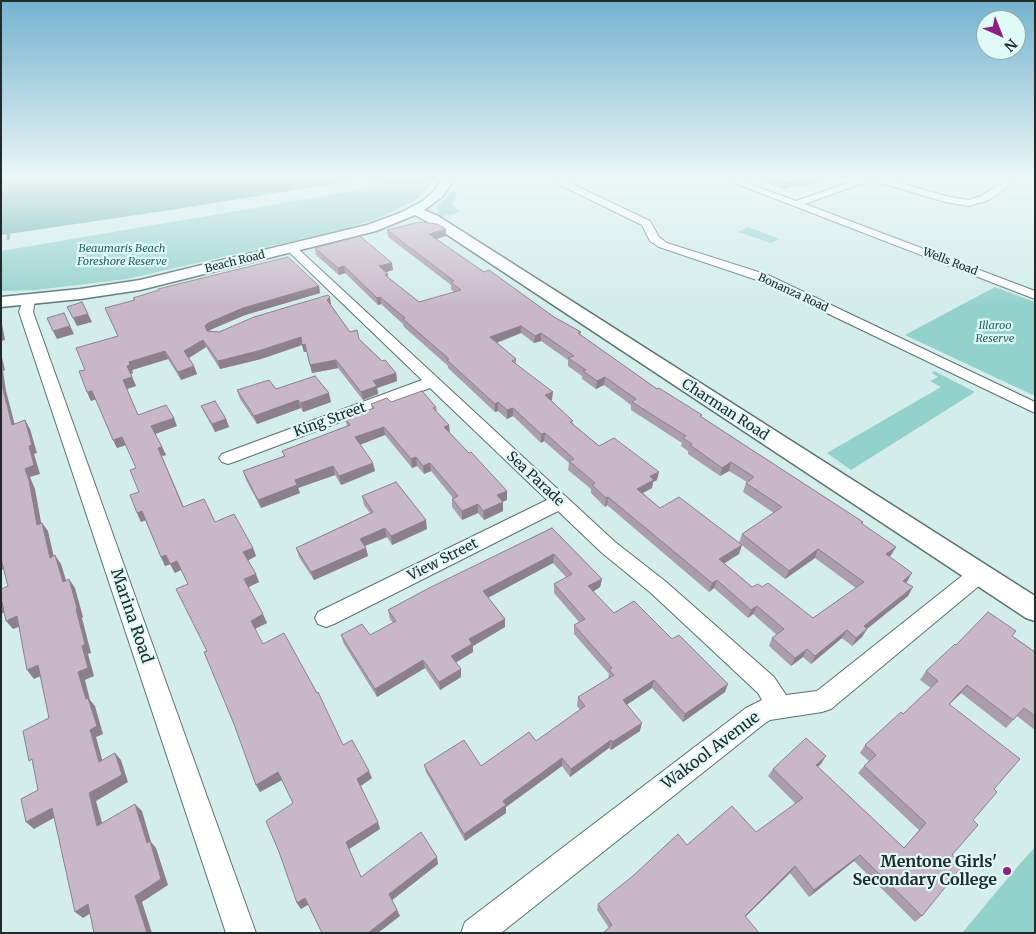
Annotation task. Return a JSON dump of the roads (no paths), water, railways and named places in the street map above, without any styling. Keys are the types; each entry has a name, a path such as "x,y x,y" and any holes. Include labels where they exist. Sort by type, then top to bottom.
{"main road":[{"name":"Beach Road","path":"1,302 140,285 371,228 390,221"},
{"name":"Charman Road","path":"435,221 1035,610"}],"street":[{"name":"Bonanza Road","path":"641,221 646,223 654,239 663,246 764,278 1035,408"},
{"name":"Wells Road","path":"840,221 1035,295"},
{"name":"Sea Parade","path":"291,248 333,295 432,382 619,558 658,587 766,685 780,707"},
{"name":"Marina Road","path":"30,299 26,312 241,933"},
{"name":"King Street","path":"228,458 432,382"},
{"name":"View Street","path":"326,618 559,502"},
{"name":"Wakool Avenue","path":"476,933 741,726 766,710 815,704 826,698 979,574"}],"waterway":[{"path":"8,239 9,229"}],"place":[{"name":"Mentone Girls' Secondary College","path":"1007,871"}],"park label":[{"name":"Beaumaris Beach Foreshore Reserve","path":"122,255"},
{"name":"Illaroo Reserve","path":"995,332"}]}
